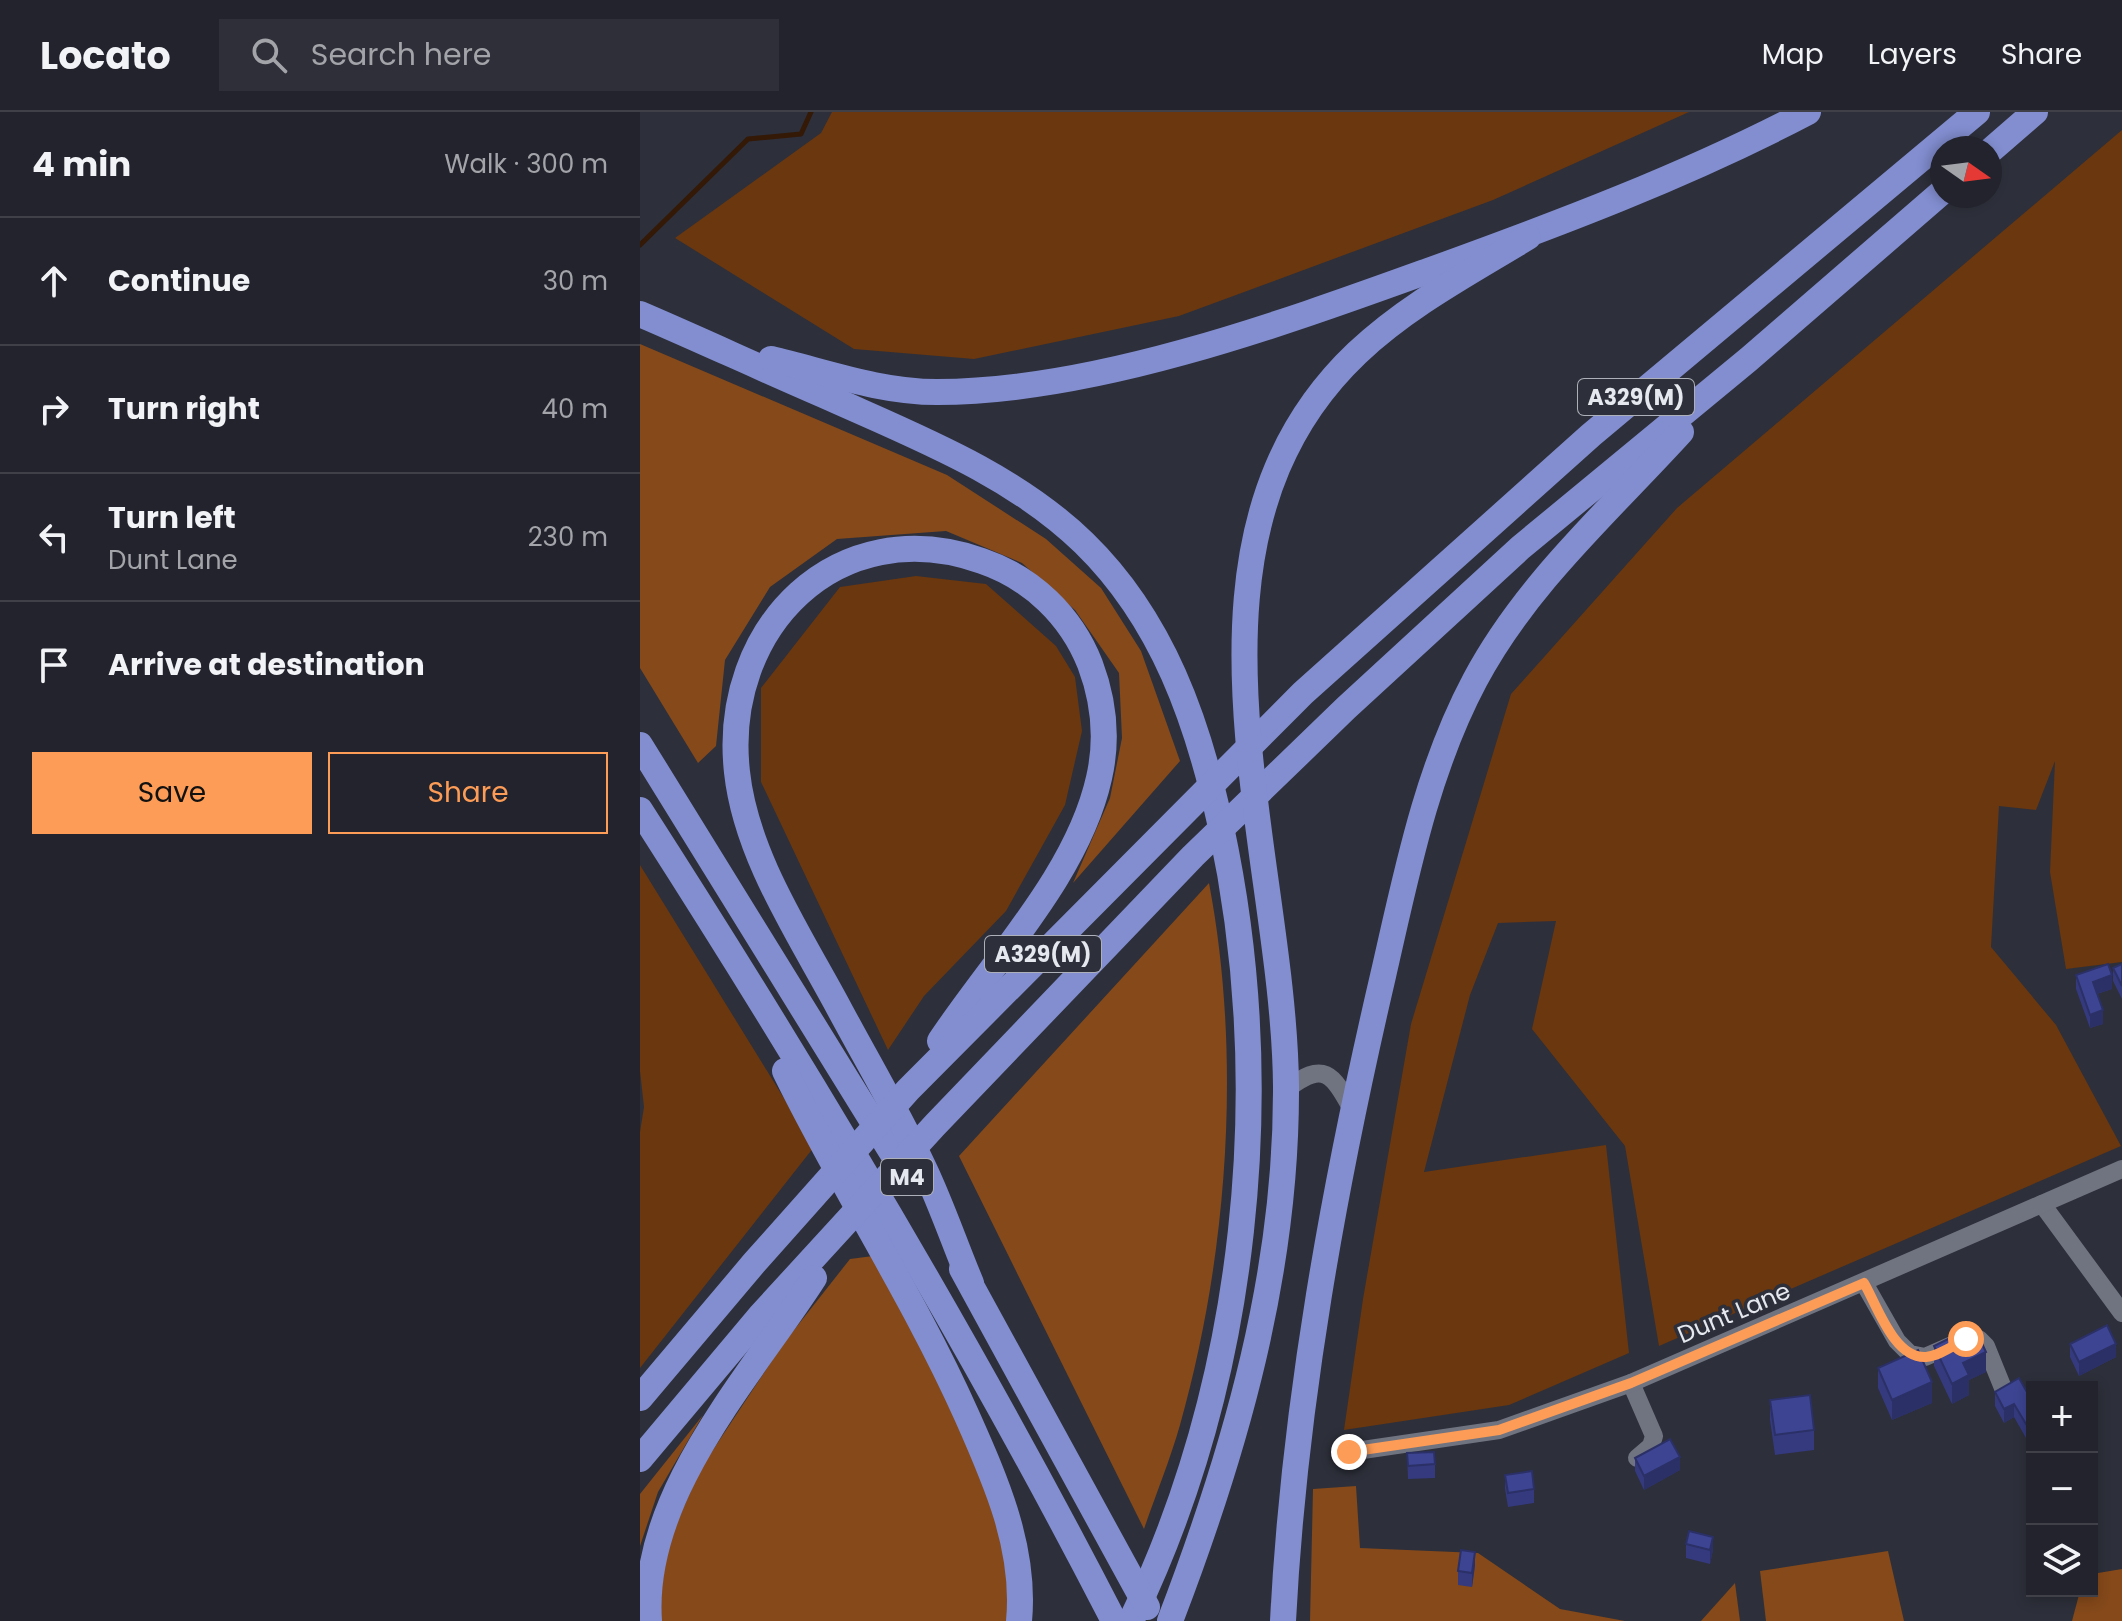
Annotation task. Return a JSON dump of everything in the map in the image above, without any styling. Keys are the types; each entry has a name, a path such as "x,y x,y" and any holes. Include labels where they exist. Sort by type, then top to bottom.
{"highway":[{"path":"709,344 881,387 934,392 1001,389 1080,376 1244,333 1528,237 1694,168 1808,112"},
{"name":"A329(M)","path":"640,1398 822,1185 908,1090 1303,693 1591,435 1977,112"},
{"path":"2002,141 2035,112"},
{"name":"A329(M)","path":"640,1459 760,1316 848,1224 935,1125 1193,856 1346,708 1520,548 1749,359 1930,202"},
{"path":"1170,1621 1241,1416 1264,1313 1280,1201 1286,1090 1285,1025 1245,690 1245,617 1261,514 1296,432 1354,356 1422,301 1528,237"},
{"path":"640,314 896,427 979,469 1029,499 1084,543 1110,572 1151,630 1184,695 1207,761 1229,864 1244,966 1248,1061 1246,1164 1229,1300 1208,1406 1178,1503 1131,1621"},
{"path":"1283,1621 1306,1399 1353,1111 1422,814 1438,764 1475,680 1502,635 1557,565 1749,359"},
{"path":"908,1090 1067,856 1091,805 1099,777 1104,734 1099,692 1088,659 1074,632 1052,604 1019,578 995,566 953,552 924,549 875,553 841,565 804,587 789,601 772,621 750,662 737,710 735,750 743,805 754,840 780,897 925,1169 971,1283"},
{"name":"M4","path":"640,745 971,1283 1155,1621"},
{"name":"M4","path":"640,810 718,931 906,1246 1114,1621"},
{"path":"718,931 806,1114 912,1302 989,1465 1015,1546 1019,1621"},
{"path":"649,1621 647,1577 652,1551 672,1494 709,1429 848,1224"}],"street":[{"path":"1286,1090 1307,1074 1320,1072 1335,1079 1353,1111"},
{"name":"Dunt Lane","path":"1349,1452 1499,1430 1631,1383 2122,1169"},
{"path":"2042,1204 2122,1313"},
{"path":"1864,1283 1903,1349 1925,1357 1966,1339 1979,1339 1986,1346 2005,1393"},
{"path":"1631,1383 1654,1436 1651,1446 1637,1458"}],"shaded area":[{"path":"832,112 1689,112 1493,200 1179,316 974,359 854,349 675,238 821,133"},
{"path":"2122,130 2122,962 2066,969 2050,872 2055,761 2036,810 1999,806 1991,947 2056,1025 2121,1146 1659,1346 1625,1146 1532,1029 1556,921 1498,923 1470,995 1424,1172 1606,1145 1629,1353 1509,1405 1344,1430 1363,1299 1411,1024 1511,694 1677,508"},
{"path":"640,344 947,475 1046,539 1101,588 1141,651 1180,761 1073,883 1110,798 1122,738 1119,673 1075,610 1022,563 946,531 837,539 770,587 725,660 716,746 698,763 640,668"},
{"path":"916,576 986,584 1056,646 1075,677 1082,731 1065,805 1006,911 924,996 888,1050 761,782 761,688 840,587"},
{"path":"640,865 814,1147 640,1368 640,1132 644,1107 640,1071"},
{"path":"1209,883 1225,1017 1225,1155 1219,1224 1196,1360 1176,1438 1144,1529 959,1156"},
{"path":"873,1256 943,1386 1002,1510 1011,1621 655,1621 655,1572 701,1468 783,1344 850,1259"},
{"path":"703,1415 658,1492 640,1546 640,1494"},
{"path":"1356,1486 1360,1548 1478,1553 1560,1609 1625,1621 1310,1621 1313,1489"},
{"path":"1888,1551 1904,1621 1766,1621 1760,1571"},
{"path":"2122,1569 2122,1621 2072,1621 2078,1597 2098,1597 2098,1573"},
{"path":"1735,1583 1740,1621 1701,1621"}],"building":[{"path":"2108,964 2112,975 2093,982 2103,1010 2090,1015 2076,975"},
{"path":"2122,964 2122,986 2113,968"},
{"path":"2107,1325 2116,1344 2079,1362 2070,1344"},
{"path":"1974,1326 1986,1352 1963,1363 1969,1375 1952,1384 1934,1346"},
{"path":"1918,1350 1932,1382 1892,1400 1878,1368"},
{"path":"2019,1378 2026,1390 2026,1424 2014,1404 2004,1409 1995,1392"},
{"path":"1810,1395 1814,1430 1775,1435 1770,1400"},
{"path":"1670,1439 1680,1457 1644,1476 1635,1458"},
{"path":"1434,1452 1435,1464 1408,1466 1407,1453"},
{"path":"1532,1471 1534,1489 1508,1493 1505,1475"},
{"path":"1689,1531 1713,1537 1710,1550 1686,1544"},
{"path":"1461,1550 1475,1552 1472,1573 1458,1571"}],"waterway":[{"path":"640,245 748,139 801,134 811,112"}],"route":[{"path":"1349,1452 1499,1430 1631,1383 1864,1283 1897,1341 1910,1354 1925,1357 1966,1339"}]}
